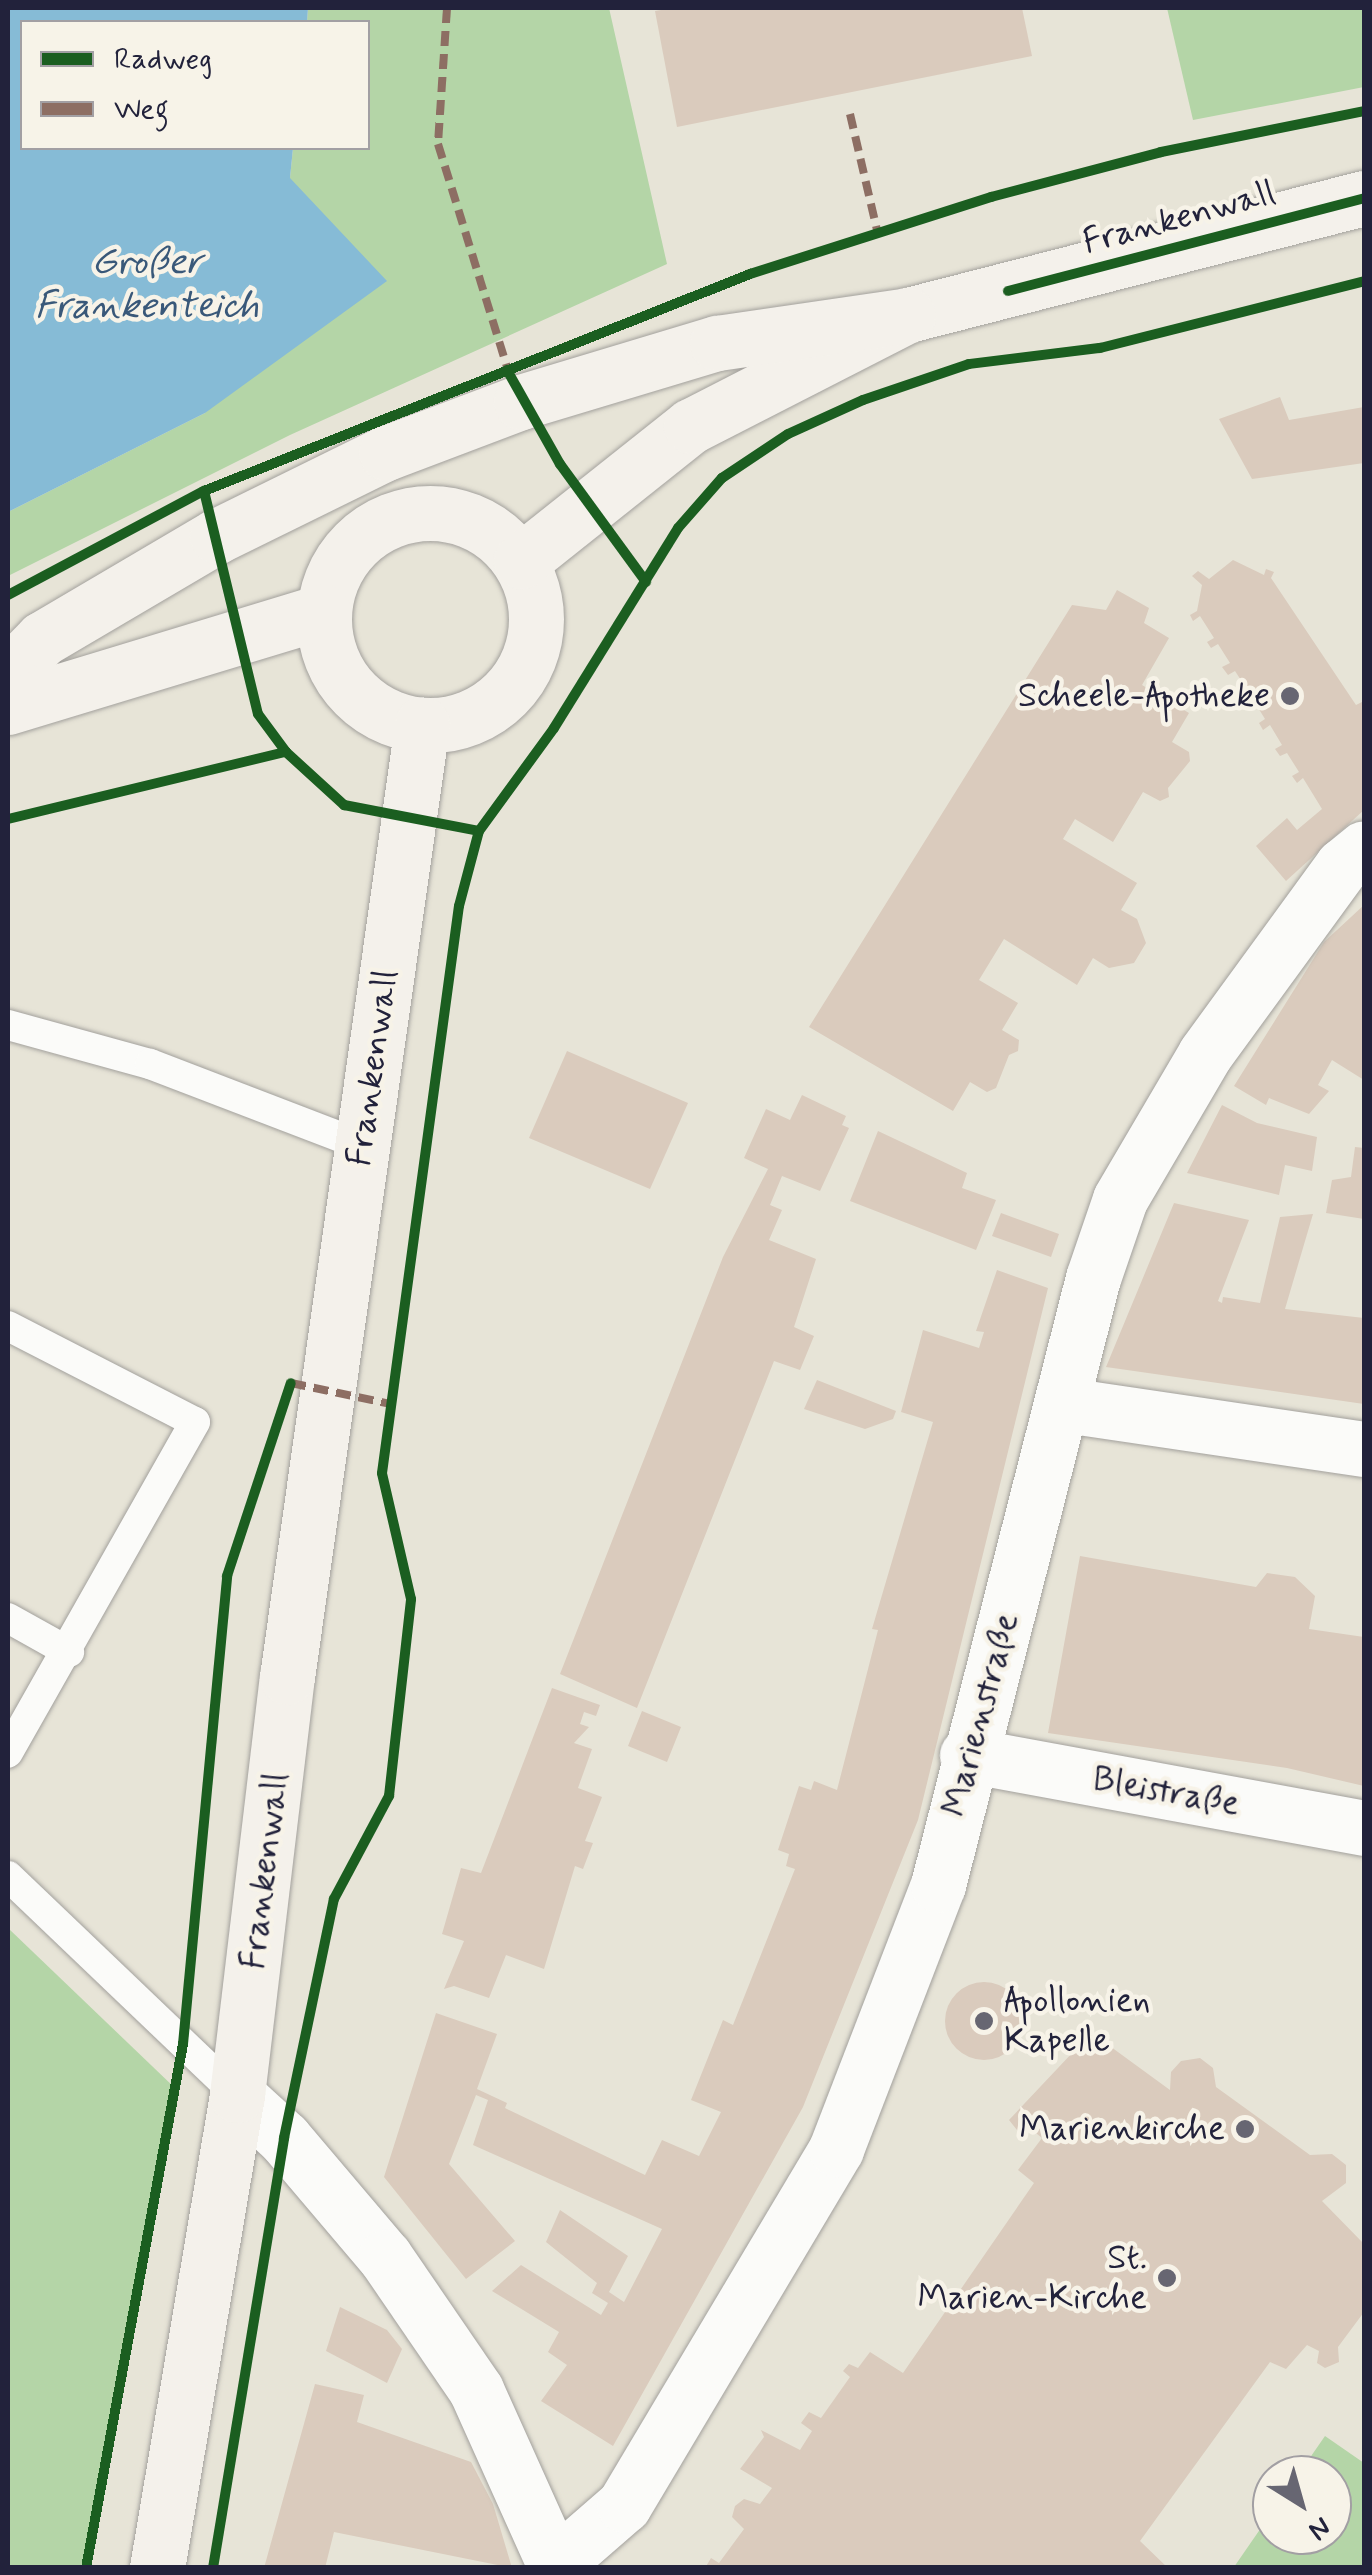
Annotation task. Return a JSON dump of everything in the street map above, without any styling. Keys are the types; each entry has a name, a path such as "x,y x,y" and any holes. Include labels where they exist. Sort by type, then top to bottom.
{"main road":[{"name":"Frankenwall","path":"521,562 691,426 908,315 1364,198"},
{"path":"8,674 42,639 216,536 386,452 522,402 717,342 908,315"},
{"path":"424,512 462,516 496,534 521,562 534,593 530,660 486,710 456,723 422,725 389,718 361,701 339,674 326,644 323,610 333,574 355,542 386,521 424,512"},
{"path":"8,707 323,610"},
{"name":"Frankenwall","path":"157,2568 237,2095 361,1145 422,725"}],"street":[{"name":"Marienstraße","path":"556,2566 624,2505 836,2149 938,1884 967,1755 1066,1405 1093,1278 1120,1199 1205,1054 1342,866 1364,848"},
{"path":"1066,1405 1364,1448"},
{"name":"Bleistraße","path":"967,1755 1364,1828"},
{"path":"237,2095 284,2138 416,2301 476,2390 556,2566"}],"lane":[{"path":"8,1025 150,1064 361,1145"},
{"path":"8,1326 195,1422 69,1652 8,1753"},
{"path":"8,1618 69,1652"},
{"path":"8,1876 237,2095"}],"green space":[{"path":"308,8 609,8 667,264 290,435 8,576 8,512 205,413 290,178 293,150 370,150 370,20 307,20"},
{"path":"1167,8 1364,8 1364,87 1193,120"},
{"path":"8,1928 176,2089 86,2567 8,2567"},
{"path":"1325,2436 1364,2463 1364,2567 1234,2567 1252,2541 1252,2555 1352,2555 1352,2455 1312,2455"}],"water":[{"name":"Großer Frankenteich","path":"8,8 308,8 307,20 20,20 20,150 293,150 290,178 387,281 205,413 8,512"}],"building":[{"path":"1022,8 1032,56 677,127 655,11"},
{"path":"1280,397 1289,420 1364,407 1364,463 1252,479 1219,419"},
{"path":"1233,560 1264,575 1266,569 1274,572 1271,578 1356,705 1364,701 1364,810 1286,881 1256,846 1287,818 1297,830 1322,809 1303,778 1297,783 1292,776 1299,772 1287,753 1280,756 1275,749 1282,745 1270,725 1263,730 1259,723 1265,719 1252,698 1246,703 1241,695 1248,691 1235,671 1228,675 1222,667 1230,663 1218,644 1211,648 1207,642 1214,638 1200,616 1193,621 1190,615 1197,611 1202,585 1192,576 1198,571 1209,579"},
{"path":"1117,590 1149,608 1144,623 1169,638 1142,685 1189,713 1172,742 1189,752 1190,761 1168,788 1169,797 1160,801 1143,792 1113,842 1075,819 1063,839 1137,883 1121,910 1137,919 1146,943 1134,963 1109,968 1093,958 1077,985 1004,939 979,980 1018,1003 1002,1030 1019,1040 1018,1051 1009,1055 996,1088 987,1092 970,1082 953,1111 809,1027 1072,605 1106,610"},
{"path":"1364,905 1364,1080 1332,1060 1318,1085 1329,1091 1309,1114 1269,1098 1266,1105 1234,1086 1324,942"},
{"path":"567,1051 688,1103 650,1189 529,1138"},
{"path":"802,1095 846,1116 842,1125 849,1128 820,1191 782,1176 770,1205 782,1210 769,1240 816,1259 794,1327 814,1336 800,1370 774,1361 637,1708 560,1674 723,1257 768,1169 744,1158 766,1109 790,1120"},
{"path":"1222,1105 1257,1123 1317,1137 1312,1171 1285,1165 1279,1195 1187,1173"},
{"path":"878,1131 967,1173 962,1188 996,1200 976,1250 850,1201"},
{"path":"1355,1147 1364,1148 1364,1219 1326,1213 1332,1180 1351,1177"},
{"path":"1174,1203 1249,1220 1218,1301 1222,1303 1223,1297 1260,1303 1280,1217 1313,1214 1285,1309 1364,1318 1364,1404 1106,1367"},
{"path":"1001,1213 1059,1234 1051,1257 992,1236"},
{"path":"997,1270 1048,1288 918,1820 803,2107 613,2446 541,2401 567,2365 548,2352 559,2332 492,2291 521,2265 601,2315 608,2303 592,2293 597,2283 546,2242 560,2210 628,2256 609,2292 624,2302 662,2229 473,2145 488,2100 476,2095 449,2164 515,2241 466,2279 384,2177 436,2013 497,2034 477,2089 507,2103 505,2108 645,2175 662,2140 699,2156 721,2112 691,2100 723,2020 733,2025 795,1869 786,1866 789,1854 778,1850 799,1786 811,1790 814,1781 837,1790 878,1630 872,1629 933,1422 901,1412 923,1330 979,1348 984,1332 976,1331"},
{"path":"817,1380 896,1411 893,1419 865,1429 804,1409"},
{"path":"1080,1556 1256,1587 1267,1573 1295,1577 1315,1596 1309,1629 1364,1637 1364,1786 1287,1768 1048,1733"},
{"path":"552,1688 600,1705 596,1716 584,1712 580,1724 589,1727 574,1743 592,1749 578,1788 602,1797 585,1841 593,1843 583,1869 575,1866 544,1969 506,1955 489,1998 454,1986 444,1989 464,1941 442,1934 461,1868 481,1873"},
{"path":"642,1711 681,1727 667,1762 628,1746"},
{"name":"Apollonien Kapelle","path":"976,1982 992,1982 1017,1999 1023,2021 1017,2043 1006,2054 992,2060 976,2060 951,2043 945,2029 945,2013 962,1988"},
{"name":"St. Marien-Kirche","path":"1085,2028 1170,2090 1171,2072 1181,2061 1200,2058 1213,2068 1216,2087 1310,2155 1332,2154 1346,2165 1346,2183 1322,2201 1364,2244 1364,2312 1338,2347 1339,2362 1325,2368 1317,2363 1319,2351 1307,2345 1286,2369 1270,2362 1140,2541 1168,2568 705,2568 711,2558 719,2563 744,2529 732,2517 735,2506 744,2499 760,2504 772,2488 740,2469 764,2437 761,2430 800,2450 812,2431 801,2423 809,2412 821,2418 850,2377 843,2371 849,2364 858,2368 870,2352 903,2373 1034,2183 1018,2170 1042,2138 1031,2129 1021,2135 1009,2120 1074,2051 1071,2037"},
{"path":"340,2307 387,2330 402,2349 387,2383 326,2351"},
{"path":"315,2384 364,2395 357,2422 471,2462 493,2504 512,2568 334,2532 325,2568 264,2568"}],"marked path":[{"path":"447,8 438,144 510,376"},
{"path":"850,114 877,230"},
{"path":"289,1389 291,1383 395,1405"}],"cycle path":[{"path":"8,595 204,491 750,274 991,197 1161,152 1364,111"},
{"path":"1008,291 1364,198"},
{"path":"213,2568 284,2138 334,1899 389,1796 411,1599 382,1473 459,906 479,831 554,728 678,528 722,478 788,434 863,400 969,364 1100,348 1364,281"},
{"path":"507,370 560,464 646,582"},
{"path":"204,491 258,714 286,752 344,805 479,831"},
{"path":"8,819 286,752"},
{"path":"86,2568 183,2044 227,1576 291,1383"}],"place":[{"name":"Scheele-Apotheke","path":"1290,696"},
{"name":"Apollonien Kapelle","path":"984,2021"},
{"name":"Marienkirche","path":"1245,2129"},
{"name":"St. Marien-Kirche","path":"1167,2278"}]}
